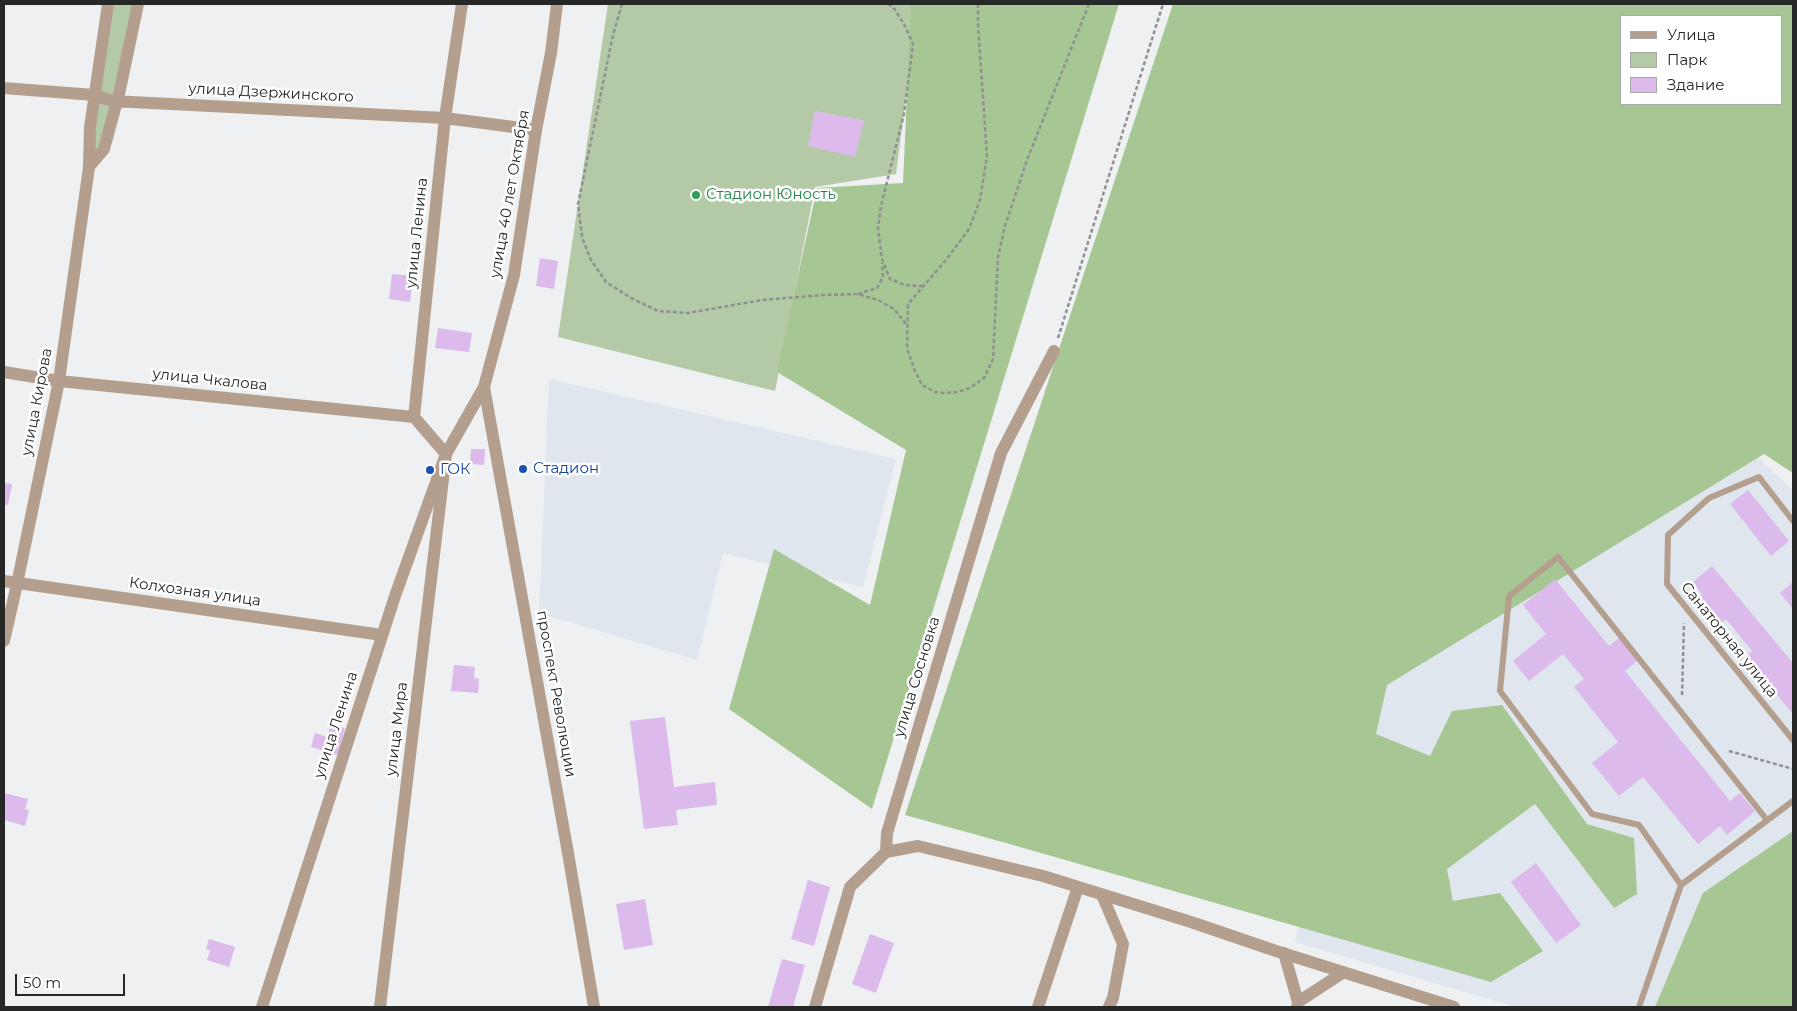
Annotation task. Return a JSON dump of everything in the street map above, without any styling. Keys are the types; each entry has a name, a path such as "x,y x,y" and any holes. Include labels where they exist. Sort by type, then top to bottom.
{"street":[{"name":"улица Кирова","path":"4,641 18,584 59,381 89,167 90,127 108,4"},
{"path":"89,167 104,149 138,4"},
{"name":"улица Ленина","path":"414,417 445,118 462,4"},
{"name":"улица 40 лет Октября","path":"484,387 514,275 536,130 551,53 557,4"},
{"name":"улица Дзержинского","path":"4,88 94,95 116,101 445,118 536,130"},
{"name":"улица Сосновка","path":"886,852 887,833 1002,453 1054,351"},
{"name":"улица Чкалова","path":"4,372 59,381 414,417"},
{"name":"улица Ленина","path":"262,1007 382,635 446,454 484,387"},
{"name":"проспект Революции","path":"484,387 594,1007"},
{"path":"414,417 446,454"},
{"name":"улица Мира","path":"380,1007 446,454"},
{"name":"Колхозная улица","path":"4,581 382,635"},
{"path":"816,1007 850,887 886,852 918,846 1043,876 1454,1007"},
{"path":"1038,1007 1078,887"},
{"path":"1102,894 1124,944 1113,998 1109,1007"},
{"path":"1284,953 1298,1005 1344,972"}],"lane":[{"name":"Санаторная улица","path":"1793,521 1759,477 1709,498 1668,535 1667,584 1793,740"},
{"path":"1681,885 1639,826 1592,814 1500,691 1509,596 1558,557 1767,820"},
{"path":"1639,1007 1681,885 1793,800"}],"path":[{"path":"622,4 611,44 578,204 582,237 591,260 606,282 631,298 658,311 688,313 770,299 858,294 877,288 883,277 878,228 881,206 904,114 913,44 904,24 893,7 888,4"},
{"path":"978,4 987,156 980,200 969,229 946,260 908,304 907,348 922,385 935,392 957,392 970,388 984,378 993,359 998,257 1005,226 1027,160 1089,4"},
{"path":"1054,351 1163,4"},
{"path":"882,260 890,279 905,284 922,286"},
{"path":"858,294 878,300 894,309 907,325"},
{"path":"1681,712 1685,606"},
{"path":"1730,751 1793,769"}],"shaded area":[{"path":"549,379 896,459 863,587 723,553 697,660 539,613"},
{"path":"1701,404 1793,490 1793,1007 1516,1007 1295,942 1368,657"}],"green space":[{"path":"112,4 134,4 100,149 93,153 94,130"},
{"name":"Стадион Юность","path":"608,4 918,4 896,174 815,187 775,391 558,337"},
{"path":"911,4 1119,4 872,809 729,709 774,549 870,605 906,450 777,372 817,188 903,183"},
{"path":"1173,4 1793,4 1793,473 1764,454 1387,685 1376,734 1430,756 1452,711 1502,705 1587,824 1634,838 1637,894 1614,908 1535,804 1447,869 1453,901 1500,893 1543,951 1491,982 905,815"},
{"path":"1793,831 1793,1007 1655,1007 1703,893"}],"building":[{"path":"815,111 864,120 855,157 808,146"},
{"path":"540,258 558,261 554,289 536,286"},
{"path":"392,274 413,276 410,302 389,299"},
{"path":"438,328 472,333 469,352 435,348"},
{"path":"471,449 485,449 484,465 470,464"},
{"path":"4,483 12,484 8,505 4,504"},
{"path":"1748,490 1789,541 1771,556 1730,504"},
{"path":"1712,566 1793,663 1793,714 1746,657 1752,651 1726,619 1716,627 1693,601 1702,594 1693,582"},
{"path":"1555,579 1609,646 1620,637 1638,660 1625,671 1730,801 1740,793 1755,811 1727,835 1720,826 1698,844 1643,777 1619,796 1592,763 1618,742 1574,687 1584,679 1563,654 1529,681 1513,661 1546,634 1523,605"},
{"path":"1793,582 1793,609 1780,593"},
{"path":"454,665 475,667 474,678 479,679 478,693 451,691"},
{"path":"665,717 674,787 715,782 717,805 676,810 678,825 644,829 630,721"},
{"path":"331,724 345,728 338,755 311,747 315,733 327,737"},
{"path":"4,793 28,799 25,809 29,810 25,826 4,820"},
{"path":"1536,863 1581,925 1556,943 1511,882"},
{"path":"808,880 830,887 814,946 791,939"},
{"path":"645,899 653,945 624,950 616,904"},
{"path":"870,934 894,943 876,993 852,984"},
{"path":"209,939 235,947 229,967 207,960 210,951 206,949"},
{"path":"782,959 805,965 793,1007 768,1007"}],"place":[{"name":"Стадион Юность","path":"696,195"},
{"name":"Стадион","path":"523,469"},
{"name":"ГОК","path":"430,470"}]}
